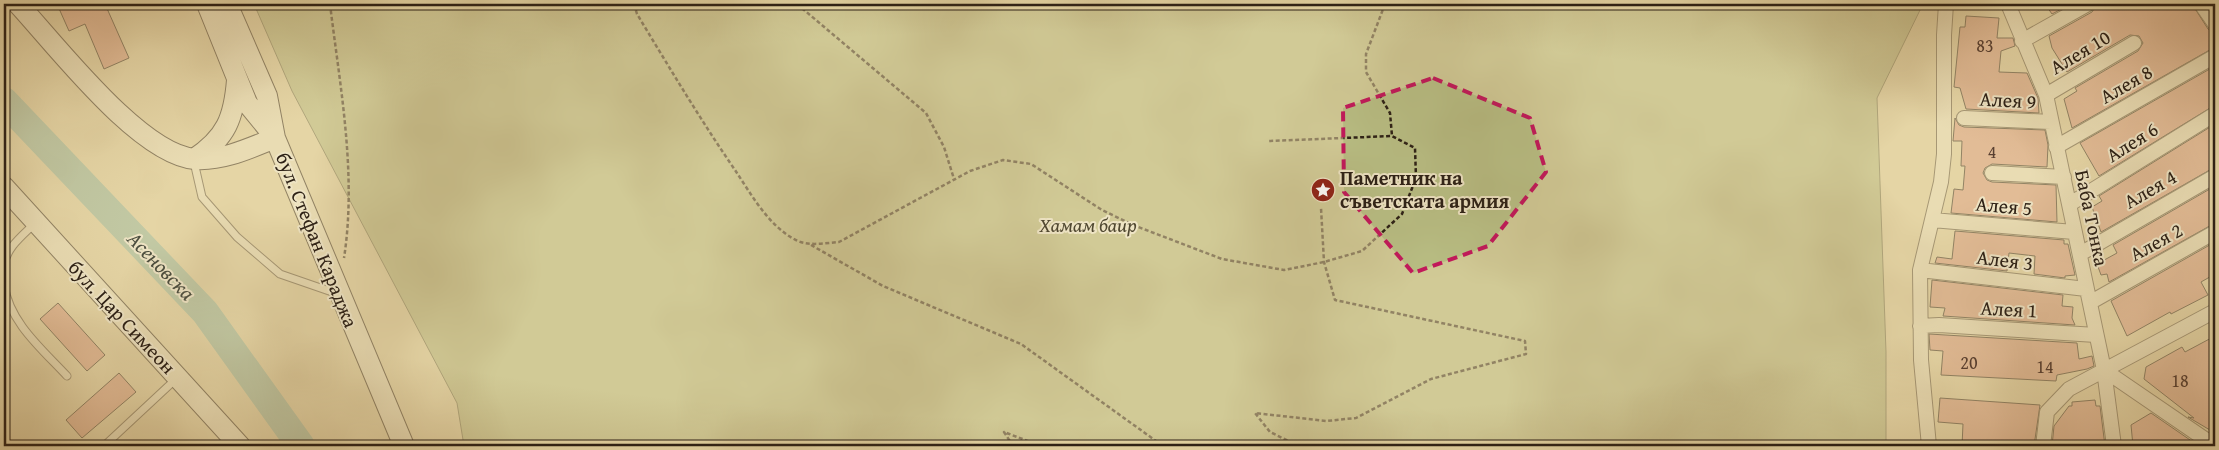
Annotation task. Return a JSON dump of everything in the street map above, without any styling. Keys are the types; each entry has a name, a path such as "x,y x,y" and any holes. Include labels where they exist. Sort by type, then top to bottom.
{"main road":[{"name":"бул. Стефан Караджа","path":"18,4 121,117 144,137 166,151 194,159 217,158 275,138 404,446"},
{"path":"207,4 247,104 275,138"},
{"path":"227,4 268,96 275,138"},
{"path":"194,159 208,150 221,137 230,122 235,101 237,76"},
{"name":"бул. Цар Симеон","path":"6,193 36,223 240,446"}],"street":[{"path":"1929,446 1920,360 1920,270 1941,182 1944,154 1944,35 1946,4"},
{"name":"Баба Тонка","path":"2008,4 2046,95 2104,370 2114,446"},
{"path":"2022,41 2088,4"},
{"path":"2201,4 2215,24"},
{"name":"Алея 10","path":"2046,95 2134,43"},
{"name":"Алея 8","path":"2056,147 2215,56"},
{"name":"Алея 6","path":"2070,204 2215,114"},
{"name":"Алея 9","path":"1964,118 2052,122"},
{"path":"1992,173 2064,177"},
{"name":"Алея 4","path":"2080,254 2215,176"},
{"name":"Алея 5","path":"1932,220 2074,232"},
{"name":"Алея 2","path":"2088,295 2215,232"},
{"name":"Алея 3","path":"1920,270 2088,295"},
{"path":"2043,446 2047,412 2069,389 2215,311"},
{"name":"Алея 1","path":"1920,326 1939,325 2096,335"},
{"path":"2104,370 2215,446"}],"lane":[{"path":"194,159 202,197 236,237 280,274 339,294"},
{"path":"4,265 5,256 12,246 36,223"},
{"path":"4,285 14,317 66,376"},
{"path":"104,446 178,377"}],"path":[{"path":"330,4 348,159 344,261"},
{"path":"634,4 690,104 751,193 771,220 795,240 807,243 839,242 954,179 970,171 1003,160 1031,164 1110,214 1133,225 1222,259 1284,270 1324,262 1362,250 1402,214 1416,178 1415,148 1392,136 1269,141"},
{"path":"797,4 926,113 944,147 954,179"},
{"path":"1385,4 1366,54 1366,72 1390,113 1392,136"},
{"path":"1299,446 1270,432 1255,413 1326,421 1356,418 1431,379 1526,354 1525,341 1335,300 1324,262 1321,208"},
{"path":"807,243 883,286 1021,344 1163,446"},
{"path":"1013,446 1004,432 1041,446"}],"highlighted area":[{"path":"1433,78 1530,118 1546,172 1488,246 1413,273 1344,192 1343,108"}],"green space":[{"name":"Хамам баир","path":"254,4 1923,4 1877,98 1886,352 1886,446 464,446 457,403 292,91"}],"building":[{"path":"57,4 105,4 129,58 104,69 85,24 69,31"},
{"path":"2045,4 2071,4 2052,14"},
{"path":"2097,4 2192,4 2208,29 2215,34 2215,47 2072,128 2064,99 2077,91 2075,88 2138,51 2143,43 2139,36 2130,35 2067,72 2052,48 2049,36 2092,12"},
{"path":"1966,16 1999,18 1997,38 2013,38 2015,46 2001,51 1999,72 2027,73 2038,98 2039,113 1966,109 1960,88 1954,87 1960,27 1965,27"},
{"path":"2215,66 2215,105 2099,176 2080,143"},
{"path":"1955,118 1959,125 1964,127 2045,130 2048,145 2047,167 1992,164 1985,168 1983,173 1987,180 1992,182 2056,185 2057,222 1951,213 1954,189 1963,190 1965,166 1961,166 1962,141 1953,141"},
{"path":"2215,124 2215,167 2101,232 2092,207 2102,201 2099,196"},
{"path":"2215,186 2215,223 2109,282 2107,274 2101,275 2097,264 2117,253 2113,245"},
{"path":"1955,231 2064,240 2064,244 2068,244 2075,275 2065,276 2065,278 2034,274 2035,256 2009,253 2007,271 1935,263 1937,257 1952,259"},
{"path":"2215,242 2215,274 2201,282 2208,295 2171,314 2170,312 2127,336 2111,301"},
{"path":"1932,280 2063,295 2062,306 2073,307 2072,318 2075,325 1943,316 1945,308 1930,307"},
{"path":"58,303 105,355 87,371 40,319"},
{"path":"1929,334 2077,343 2079,359 2092,356 2094,366 2057,375 2056,381 1941,375 1943,351 1930,350"},
{"path":"2215,336 2215,433 2188,417 2194,418 2144,379 2146,367 2182,347 2185,352"},
{"path":"119,373 136,392 82,438 66,420"},
{"path":"1940,398 2040,405 2034,446 1962,446 1963,424 1938,422"},
{"path":"2095,400 2096,406 2100,406 2105,446 2052,446 2054,426 2069,406 2072,406 2072,402"},
{"path":"2151,413 2193,442 2189,446 2133,446 2131,425"}],"waterway":[{"name":"Асеновска","path":"4,101 205,312 301,446"}],"place":[{"name":"Паметник на съветската армия","path":"1323,190"}]}
